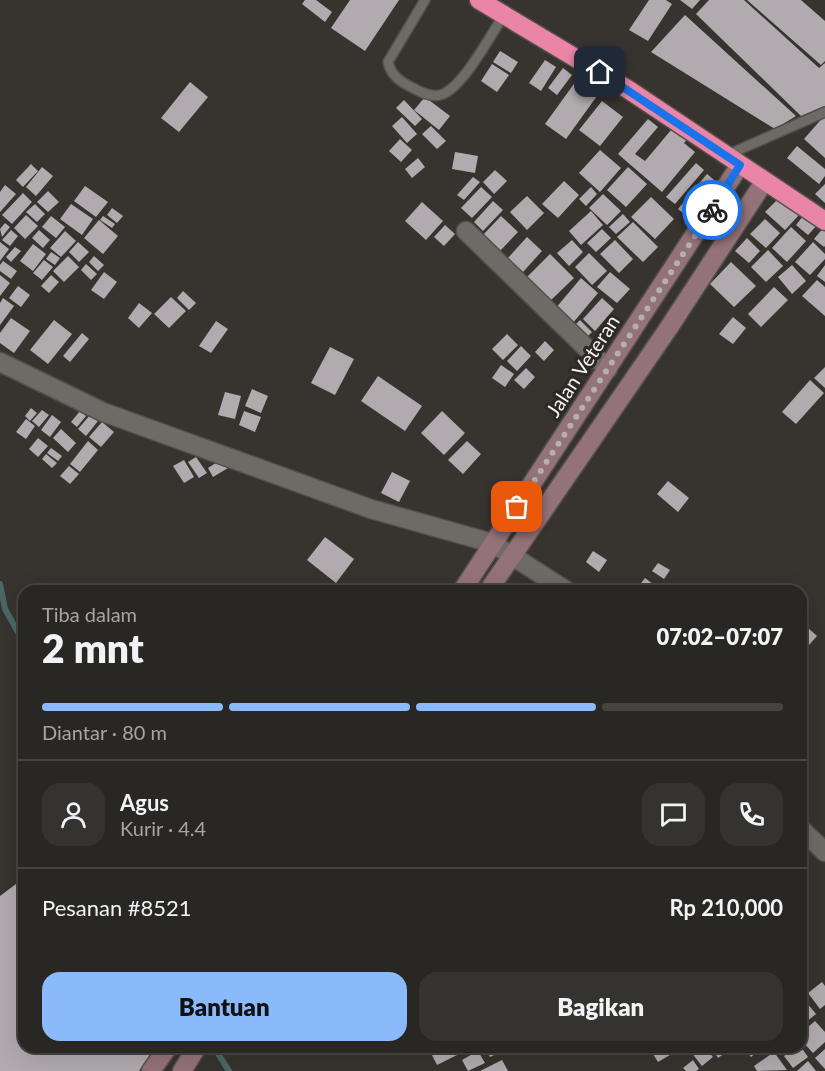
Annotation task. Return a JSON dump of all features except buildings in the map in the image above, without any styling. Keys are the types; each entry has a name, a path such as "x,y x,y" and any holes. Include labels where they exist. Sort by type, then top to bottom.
{"highway":[{"path":"479,0 629,90 825,221"}],"main road":[{"name":"Jalan Veteran","path":"466,585 608,369 734,160"},
{"path":"492,585 668,329 764,182"},
{"path":"152,1070 164,1053"},
{"path":"182,1071 193,1053"}],"street":[{"path":"466,231 608,369"},
{"path":"0,362 114,416 371,509 492,543 558,585"},
{"path":"807,835 825,852"}],"lane":[{"path":"425,0 388,62 390,72 421,92 439,95 451,90 504,15"},
{"path":"734,160 825,112"}],"waterway":[{"path":"0,584 5,609 18,632"},
{"path":"218,1053 229,1071"}],"way so far":[{"path":"517,507 712,210"}],"route":[{"path":"600,72 740,165 712,210"}]}
